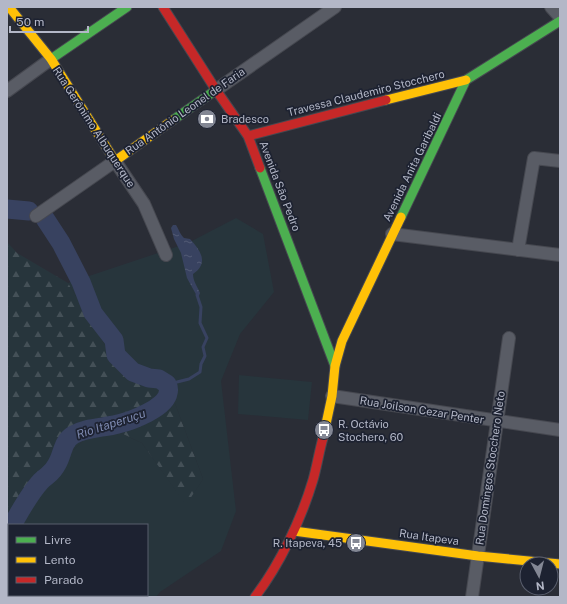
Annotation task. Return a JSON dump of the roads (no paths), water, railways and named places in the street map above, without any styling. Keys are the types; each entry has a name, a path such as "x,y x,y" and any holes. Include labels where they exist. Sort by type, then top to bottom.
{"street":[{"name":"Rua Gerônimo Albuquerque","path":"10,7 51,59 144,204 166,255"},
{"path":"7,91 127,7"},
{"name":"Avenida São Pedro","path":"163,7 216,90 248,136 335,366"},
{"name":"Rua Antônio Leonel de Faria","path":"36,216 335,7"},
{"path":"551,7 560,17"},
{"path":"466,80 560,21"},
{"name":"Travessa Claudemiro Stocchero","path":"248,136 466,80"},
{"name":"Avenida Anita Garibaldi","path":"255,597 264,585 294,531 313,480 332,396 335,366 342,341 466,80"},
{"path":"428,90 441,90 451,94 448,119"},
{"path":"518,250 534,158 560,161"},
{"path":"392,234 560,255"},
{"path":"321,330 335,335 348,327"},
{"name":"Rua Domingos Stocchero Neto","path":"472,597 509,338"},
{"name":"Rua Joilson Cezar Penter","path":"332,396 560,430"},
{"name":"Rua Itapeva","path":"294,531 478,556 560,564"}],"water":[{"path":"173,225 176,225 184,238 190,239 202,257 201,266 193,274 194,281 200,293 198,298 187,278 181,253 174,239 171,228"}],"waterway":[{"name":"Rio Itaperuçu","path":"7,209 29,211"},
{"name":"Rio Itaperuçu","path":"13,524 33,491 41,481 52,472 69,438 84,430 118,424 139,417 155,409 161,404 166,399 168,392 167,384 159,379 149,378 133,372 116,355 114,340 93,313 81,282 61,243 44,217"},
{"path":"168,388 177,382 189,379 200,372 201,364 205,356 203,347 207,338 200,323 201,307 197,295"}],"place":[{"name":"Bradesco","path":"207,119"},
{"name":"R. Octávio Stochero, 60","path":"324,430"},
{"name":"R. Itapeva, 45","path":"356,543"}]}
